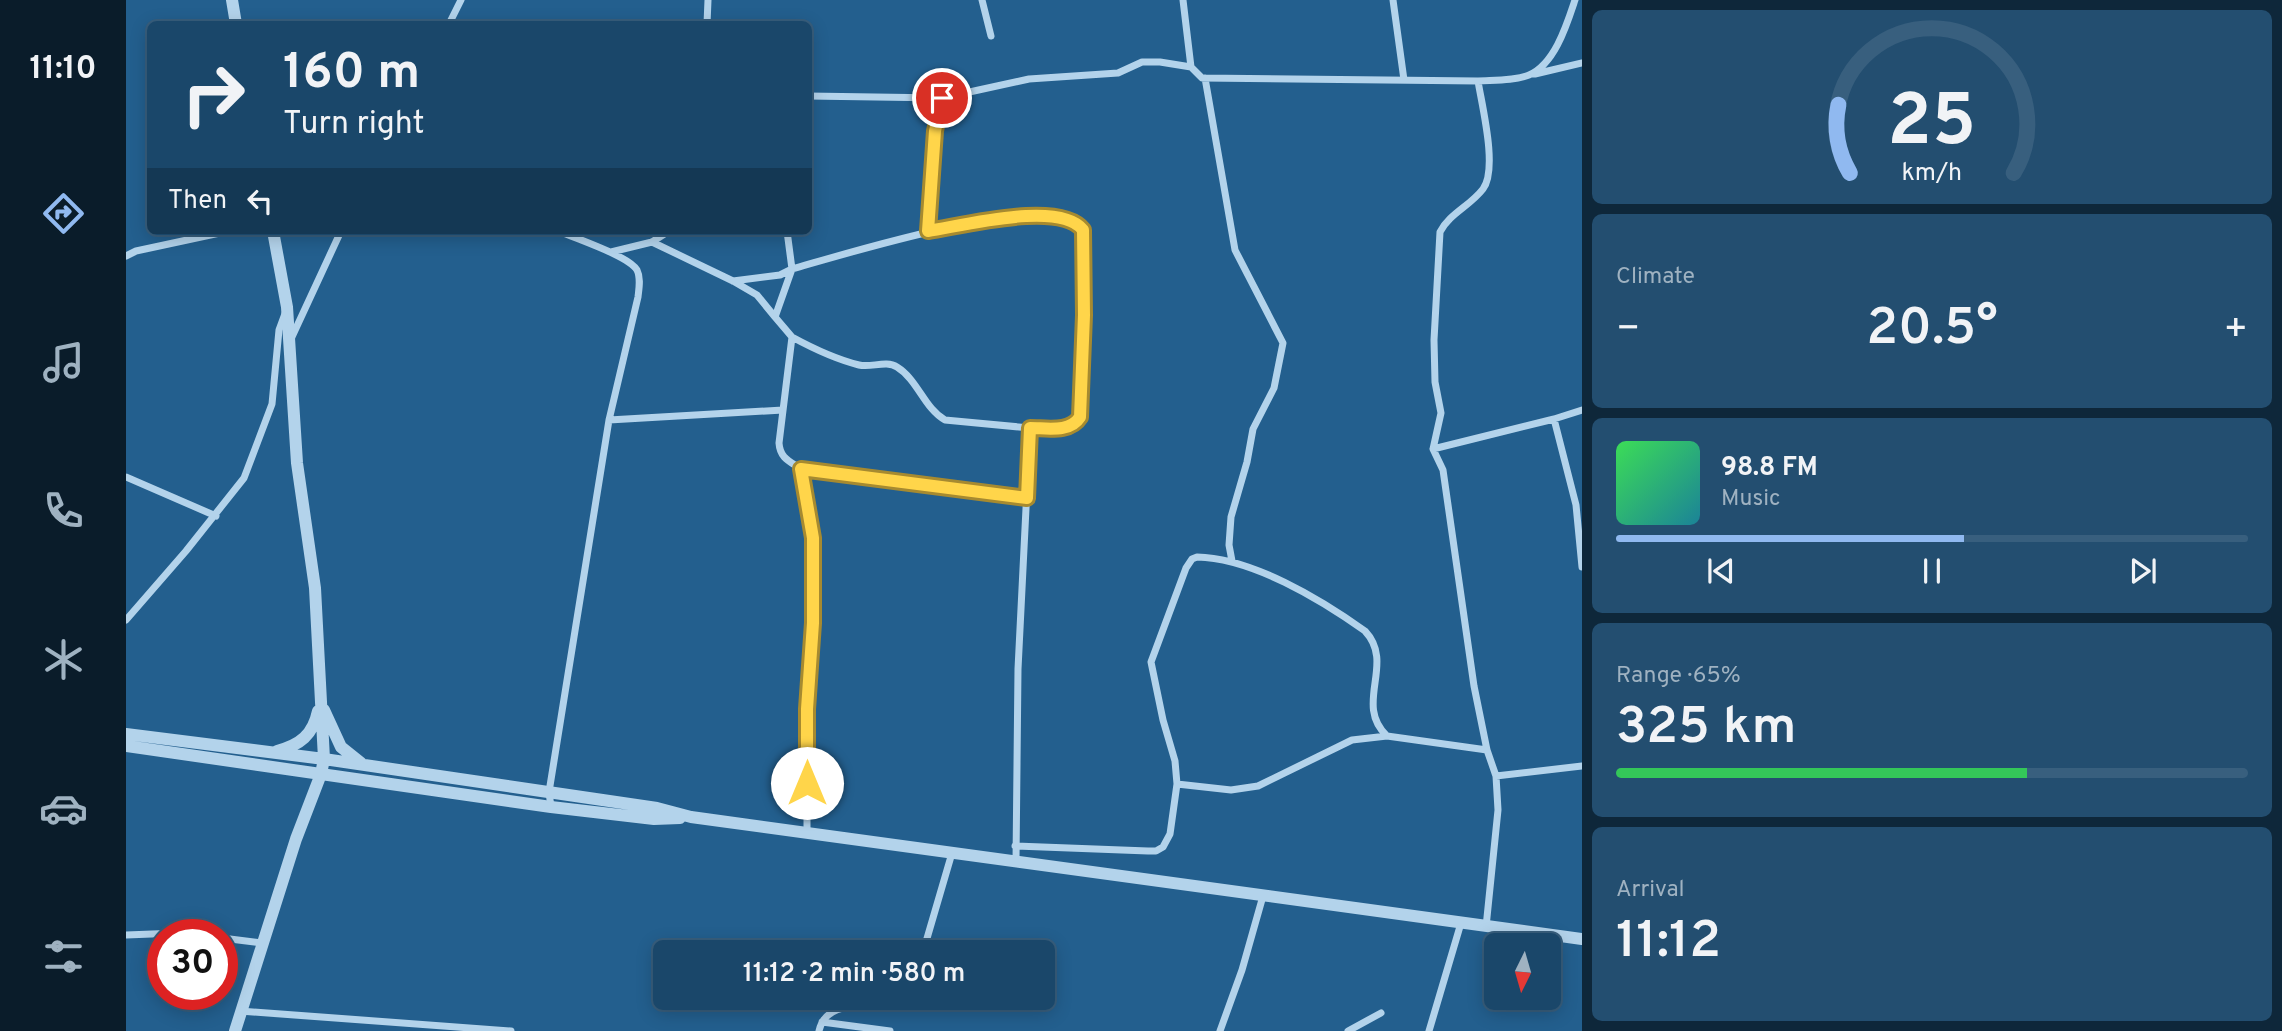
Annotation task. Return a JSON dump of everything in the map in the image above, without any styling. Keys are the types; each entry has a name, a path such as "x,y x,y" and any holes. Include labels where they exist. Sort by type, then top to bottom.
{"street":[{"path":"232,0 236,21"},
{"path":"450,21 461,0"},
{"path":"707,21 708,0"},
{"path":"982,0 991,36"},
{"path":"1183,0 1191,66 1198,76 1205,78 1478,81 1528,75 1582,63"},
{"path":"1393,0 1404,80"},
{"path":"1528,75 1546,61 1556,46 1575,0"},
{"path":"812,96 942,98 1029,79 1118,73 1142,62 1191,66"},
{"path":"1205,78 1235,250 1283,343 1274,388 1253,429 1247,462 1231,517 1229,545 1232,561"},
{"path":"1478,81 1488,150 1489,179 1475,198 1445,223 1440,232 1434,340 1435,382 1441,413 1433,449 1443,470 1474,686 1487,750 1496,776 1498,810 1486,927"},
{"path":"928,231 935,131 942,98"},
{"path":"652,242 757,295 792,337 818,351 862,366 887,364 897,367 922,394 936,415 945,420 1030,428 1065,428 1076,423 1080,417 1084,315 1083,230 1071,220 1049,215 1028,215 928,231 780,275 733,281"},
{"path":"126,256 136,251 210,235"},
{"path":"235,1031 324,759 315,588 297,463 287,307 275,235"},
{"path":"290,343 339,235"},
{"path":"551,807 549,792 609,420 640,281 632,263 568,235"},
{"path":"610,253 652,242 662,235"},
{"path":"775,317 792,270 788,235"},
{"path":"126,620 216,516 244,478 272,404 279,330 287,307"},
{"path":"792,337 779,452 783,458 801,469 1027,498"},
{"path":"609,420 783,410"},
{"path":"1433,449 1582,410"},
{"path":"1553,419 1576,505 1582,567"},
{"path":"1016,861 1018,669 1030,428"},
{"path":"801,469 813,538 813,617 807,709 807,833"},
{"path":"126,477 216,516"},
{"path":"1015,846 1156,851 1163,846 1170,834 1177,785 1175,761 1151,662 1189,563 1197,557 1232,561 1301,590 1345,617 1373,640 1378,657 1372,706 1377,727 1388,736"},
{"path":"273,753 304,740 316,722 320,700"},
{"path":"320,700 341,747 363,765"},
{"path":"126,734 324,759 549,792 657,808 691,817 1582,939"},
{"path":"1177,785 1231,790 1258,786 1352,740 1388,736 1487,750"},
{"path":"126,747 551,807 654,819 691,817"},
{"path":"1496,776 1582,766"},
{"path":"927,940 952,853"},
{"path":"1220,1031 1242,970 1263,896"},
{"path":"1429,1031 1461,923"},
{"path":"126,935 147,934"},
{"path":"238,940 262,943"},
{"path":"819,1031 821,1021 836,1010"},
{"path":"240,1011 511,1031"},
{"path":"1348,1031 1381,1013"},
{"path":"821,1021 890,1031"}],"route":[{"path":"807,783 807,709 813,641 813,538 801,469 1027,498 1030,428 1071,427 1080,417 1084,315 1083,230 1078,224 1064,217 1028,215 928,231 935,131 942,98"}]}
